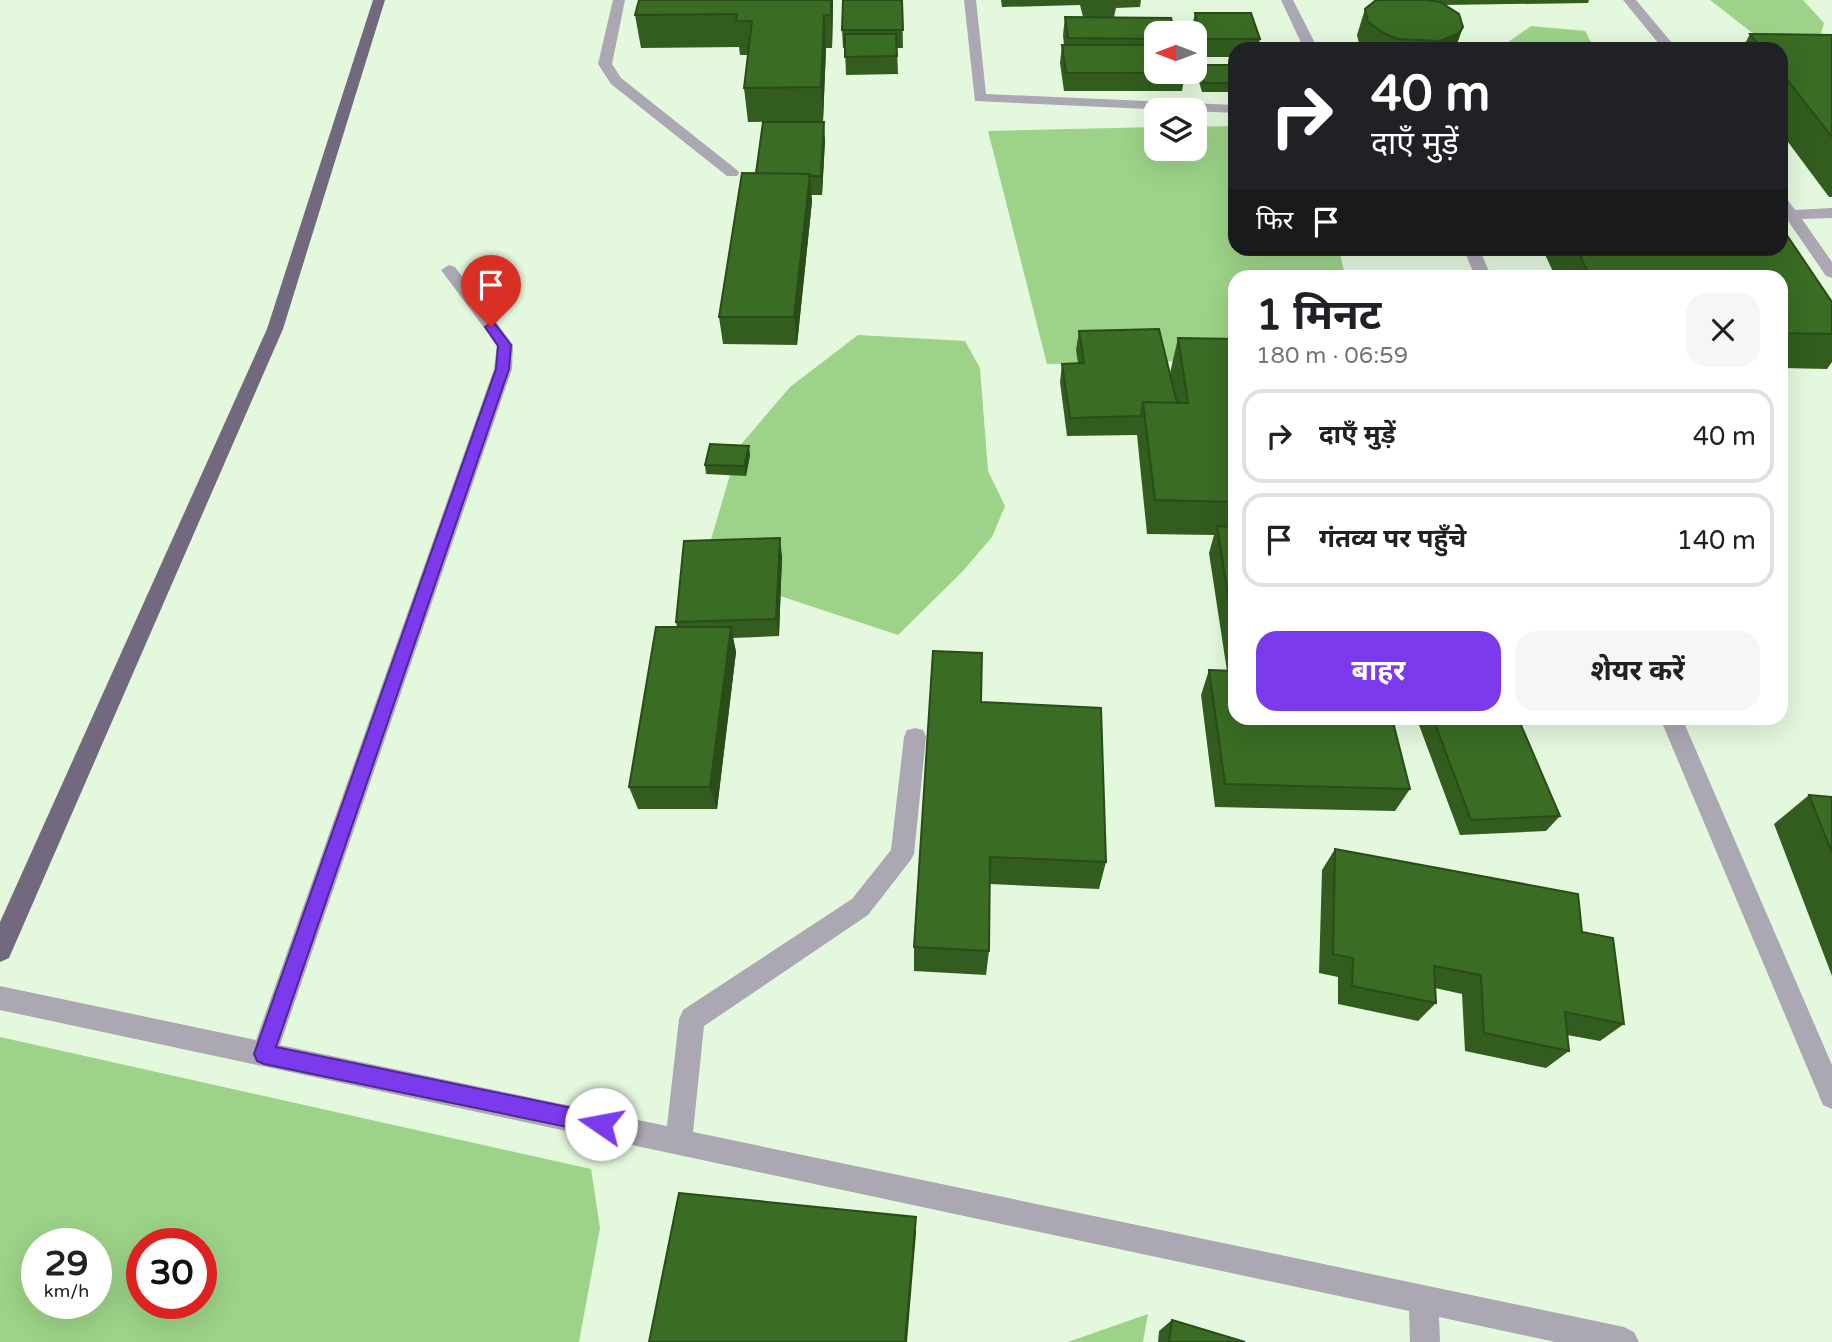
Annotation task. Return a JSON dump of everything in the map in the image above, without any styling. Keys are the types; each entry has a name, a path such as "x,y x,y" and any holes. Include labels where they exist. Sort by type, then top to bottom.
{"main road":[{"path":"0,950 275,329 379,0"}],"street":[{"path":"619,0 605,64 616,81 732,173"},
{"path":"970,0 980,98 1228,109"},
{"path":"1287,0 1308,42"},
{"path":"1629,0 1664,42"},
{"path":"1788,209 1832,214"},
{"path":"1788,212 1832,273"},
{"path":"264,1054 503,369 505,345 449,270"},
{"path":"1674,725 1832,1096"},
{"path":"679,1140 692,1019 860,907 902,854 915,737"},
{"path":"0,998 1624,1342"},
{"path":"1423,1298 1425,1342"}],"green space":[{"path":"1710,0 1803,0 1824,23 1817,47 1788,48 1788,42 1764,42"},
{"path":"1531,26 1585,31 1591,42 1508,42"},
{"path":"1228,126 1228,256 1341,256 1344,270 1228,270 1228,360 1047,364 988,131 1144,127 1144,161 1207,161 1207,127"},
{"path":"858,335 965,341 980,368 988,471 1005,506 992,537 962,572 898,635 702,570 738,448 790,387"},
{"path":"0,1037 591,1169 600,1228 579,1342 0,1342"},
{"path":"1148,1314 1143,1342 1068,1342"}],"building":[{"path":"639,0 831,0 831,15 824,15 821,87 744,88 752,21 736,21 737,14 635,15"},
{"path":"843,0 902,0 903,30 842,30"},
{"path":"1376,0 1440,2 1459,14 1463,27 1459,33 1440,41 1398,39 1368,22 1365,9"},
{"path":"1195,13 1251,13 1260,39 1208,39 1208,21 1197,21"},
{"path":"1065,17 1171,18 1172,21 1144,21 1144,39 1068,38"},
{"path":"845,34 896,34 897,56 845,57"},
{"path":"1750,34 1832,35 1832,137 1788,81 1788,42 1756,42"},
{"path":"1062,45 1144,45 1144,73 1066,73"},
{"path":"1208,65 1228,65 1228,83 1208,83"},
{"path":"763,122 824,122 821,176 756,173"},
{"path":"742,173 810,174 794,317 719,317"},
{"path":"1788,237 1832,302 1832,334 1788,333 1788,270 1587,270 1580,256 1788,256"},
{"path":"1159,329 1177,403 1143,402 1141,416 1070,418 1062,364 1084,363 1079,331"},
{"path":"1178,338 1228,339 1228,502 1155,500 1143,402 1188,403"},
{"path":"710,444 749,446 744,466 705,465"},
{"path":"1217,526 1228,527 1228,595"},
{"path":"780,538 776,619 676,622 684,541"},
{"path":"656,627 731,627 710,787 629,787"},
{"path":"933,651 982,653 981,702 1101,708 1106,862 990,857 989,951 914,947"},
{"path":"1209,670 1228,671 1228,725 1394,725 1410,789 1225,784"},
{"path":"1436,725 1521,725 1560,816 1471,820"},
{"path":"1809,795 1832,797 1832,853"},
{"path":"1335,849 1578,894 1582,932 1613,938 1624,1024 1565,1012 1569,1051 1484,1033 1481,975 1434,966 1436,1003 1352,986 1353,958 1333,954"},
{"path":"679,1193 916,1217 905,1342 649,1342"},
{"path":"1172,1320 1245,1342 1169,1342"}],"route":[{"path":"491,327 505,345 503,369 264,1054 601,1124"}]}
